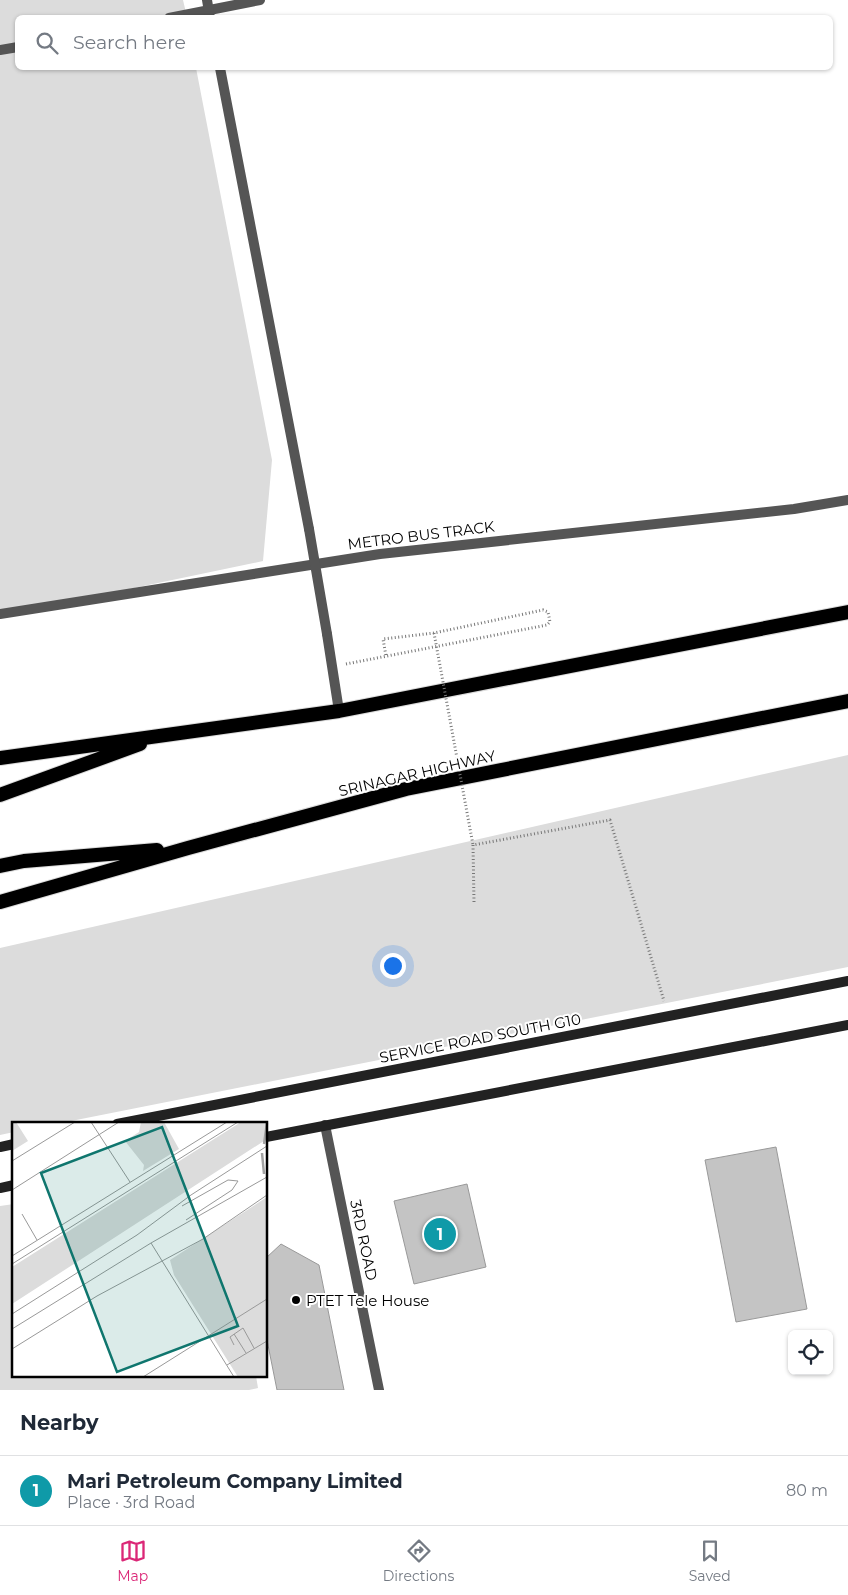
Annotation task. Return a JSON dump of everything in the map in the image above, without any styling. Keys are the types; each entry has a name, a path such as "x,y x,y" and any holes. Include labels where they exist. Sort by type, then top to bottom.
{"highway":[{"path":"0,758 339,710 848,612"},
{"name":"SRINAGAR HIGHWAY","path":"0,902 188,848 406,790 848,701"},
{"path":"0,795 167,735"},
{"path":"0,866 24,861 188,848"}],"main road":[{"name":"SERVICE ROAD SOUTH G10","path":"127,1122 848,981"},
{"path":"268,1137 848,1025"}],"street":[{"path":"182,15 260,0"},
{"path":"0,50 15,48"},
{"path":"220,70 309,529 339,710"},
{"name":"METRO BUS TRACK","path":"0,614 380,554 794,509 848,500"},
{"name":"3RD ROAD","path":"325,1125 379,1390"}],"path":[{"path":"332,667 547,625 550,622 548,612 543,610 434,633 383,639 386,656"},
{"path":"434,633 473,845 475,873 474,902"},
{"path":"473,845 610,820 668,1016"}],"shaded area":[{"path":"0,0 183,0 187,15 15,15 15,70 196,70 272,460 263,561 0,616"},
{"path":"848,755 848,967 66,1122 12,1122 12,1132 0,1135 0,948"},
{"path":"12,1204 12,1378 256,1378 258,1388 249,1390 0,1390 0,1206"}],"building":[{"path":"776,1147 807,1309 736,1322 705,1160"},
{"path":"467,1184 486,1267 414,1284 394,1201"},
{"name":"PTET Tele House","path":"281,1244 319,1265 344,1390 277,1390 268,1345 268,1256"}],"place":[{"name":"Mari Petroleum Company Limited","path":"440,1234"},
{"name":"PTET Tele House","path":"296,1300"}]}
